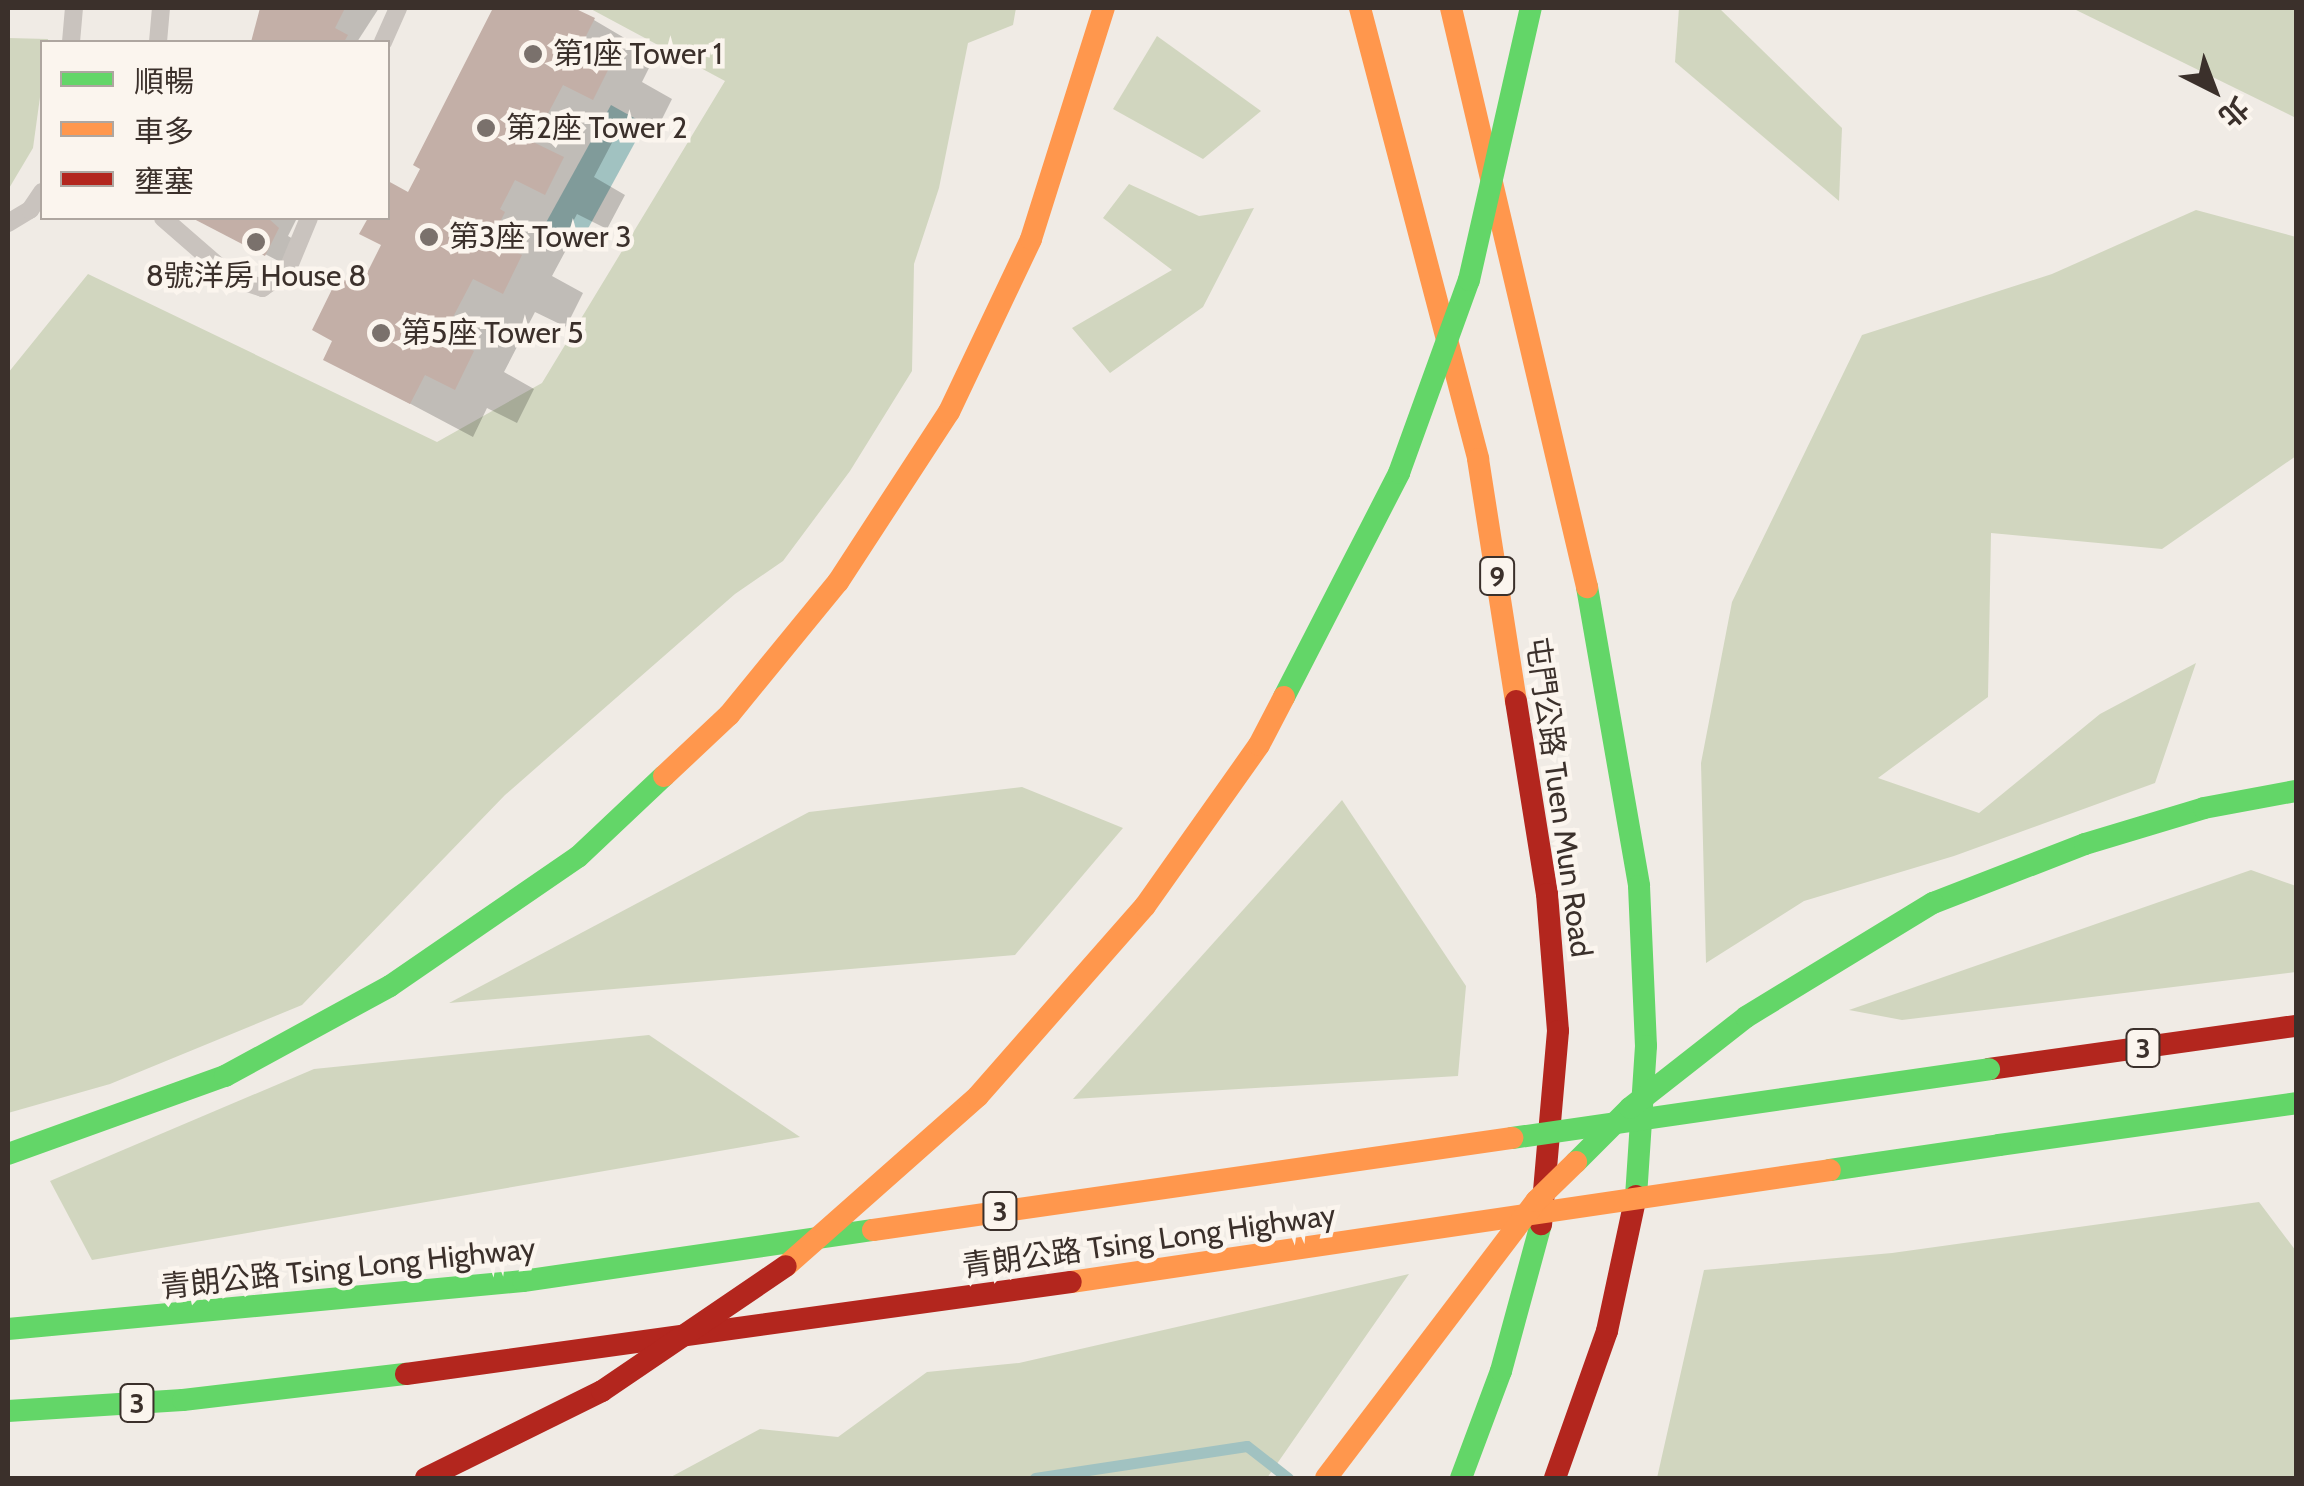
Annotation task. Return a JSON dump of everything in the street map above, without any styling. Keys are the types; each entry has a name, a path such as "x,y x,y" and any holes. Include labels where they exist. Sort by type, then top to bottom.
{"highway":[{"path":"8,1154 225,1076 390,986 578,856 729,715 795,637 900,493 1000,311 1059,164 1104,8"},
{"name":"屯門公路 Tuen Mun Road","path":"1360,8 1478,459 1547,894 1558,1032 1554,1157 1501,1371 1461,1478"},
{"name":"屯門公路 Tuen Mun Road","path":"1451,8 1542,375 1607,682 1639,886 1646,1046 1641,1146 1607,1331 1555,1478"},
{"path":"426,1478 602,1391 790,1263 978,1096 1145,906 1259,744 1399,473 1468,280 1531,8"},
{"path":"1326,1478 1536,1200 1630,1108 1746,1017 1933,903 2085,844 2204,808 2296,791"},
{"name":"青朗公路 Tsing Long Highway","path":"8,1329 522,1282 2296,1026"},
{"name":"青朗公路 Tsing Long Highway","path":"8,1411 183,1400 560,1356 2296,1103"}],"lane":[{"path":"71,40 74,8"},
{"path":"158,40 160,8"},
{"path":"384,40 398,8"},
{"path":"8,223 30,210 40,195"},
{"path":"166,220 232,278 262,288 287,271 308,220"}],"green space":[{"path":"589,8 1016,8 1013,25 968,43 939,188 914,264 912,371 850,471 783,561 735,594 505,795 302,1005 110,1084 8,1113 8,373 88,274 437,442 542,383 725,81"},
{"path":"1679,8 1719,8 1842,128 1839,201 1675,62"},
{"path":"2072,8 2296,8 2296,118"},
{"path":"1157,36 1261,111 1203,159 1113,109"},
{"path":"8,38 48,39 40,40 40,97 33,148 8,190"},
{"path":"1129,184 1199,216 1254,208 1203,307 1110,373 1072,328 1172,270 1103,218"},
{"path":"2196,210 2296,237 2296,456 2162,549 1991,533 1988,697 1878,778 1979,813 2100,714 2196,663 2155,783 1954,856 1804,901 1706,963 1701,763 1732,602 1862,335 2052,274"},
{"path":"1022,787 1123,828 1015,955 449,1003 809,812"},
{"path":"1342,800 1466,986 1458,1076 1073,1099"},
{"path":"2251,870 2296,886 2296,972 1902,1020 1849,1010"},
{"path":"649,1035 800,1137 92,1260 50,1181 314,1069"},
{"path":"2259,1202 2296,1251 2296,1478 1657,1478 1704,1270 1892,1253"},
{"path":"1409,1274 1267,1478 669,1478 760,1429 838,1437 927,1372 1019,1363"}],"water":[{"path":"611,105 645,124 578,247 543,228"}],"building":[{"path":"260,8 345,8 335,28 348,35 345,40 252,40"},
{"path":"493,8 574,8 595,18 581,46 612,62 593,100 563,85 533,142 564,157 545,195 515,180 500,209 505,212 491,240 522,255 503,294 473,279 443,336 474,351 455,390 425,375 410,404 323,360 332,341 312,330 338,277 360,287 381,245 359,234 367,220 390,220 390,182 408,192 420,169 413,165"},
{"name":"8號洋房 House 8","path":"196,220 270,220 279,228 265,256"}],"waterway":[{"path":"1035,1478 1247,1446 1288,1478"}],"traffic: fast":[{"path":"1284,697 1399,473 1469,280 1531,8"},
{"path":"1587,587 1639,886 1646,1046 1636,1196"},
{"path":"8,1154 225,1076 390,986 578,857 664,776"},
{"path":"1933,903 2085,844 2204,808 2296,791"},
{"path":"1576,1162 1630,1108 1746,1017 1933,903"},
{"path":"1512,1138 1989,1069"},
{"path":"1999,1145 2296,1103"},
{"path":"1830,1170 1999,1145"},
{"path":"1461,1478 1501,1371 1541,1224"},
{"path":"8,1329 523,1281 873,1230"},
{"path":"8,1411 183,1400 406,1374"}],"traffic: slow":[{"path":"664,776 729,715 838,582 949,412 1031,239 1104,8"},
{"path":"1360,8 1478,459 1516,701"},
{"path":"1451,8 1587,587"},
{"path":"786,1266 978,1096 1145,906 1259,745 1284,697"},
{"path":"873,1230 1512,1138"},
{"path":"1326,1478 1536,1201 1576,1162"},
{"path":"1071,1282 1830,1170"}],"traffic: jam":[{"path":"1516,701 1547,894 1558,1031 1541,1224"},
{"path":"1989,1069 2296,1026"},
{"path":"1555,1478 1607,1331 1636,1196"},
{"path":"426,1478 602,1391 786,1266"},
{"path":"406,1374 1071,1282"}],"place":[{"name":"第1座 Tower 1","path":"533,54"},
{"name":"第2座 Tower 2","path":"486,128"},
{"name":"第3座 Tower 3","path":"429,237"},
{"name":"8號洋房 House 8","path":"256,242"},
{"name":"第5座 Tower 5","path":"381,333"}]}
